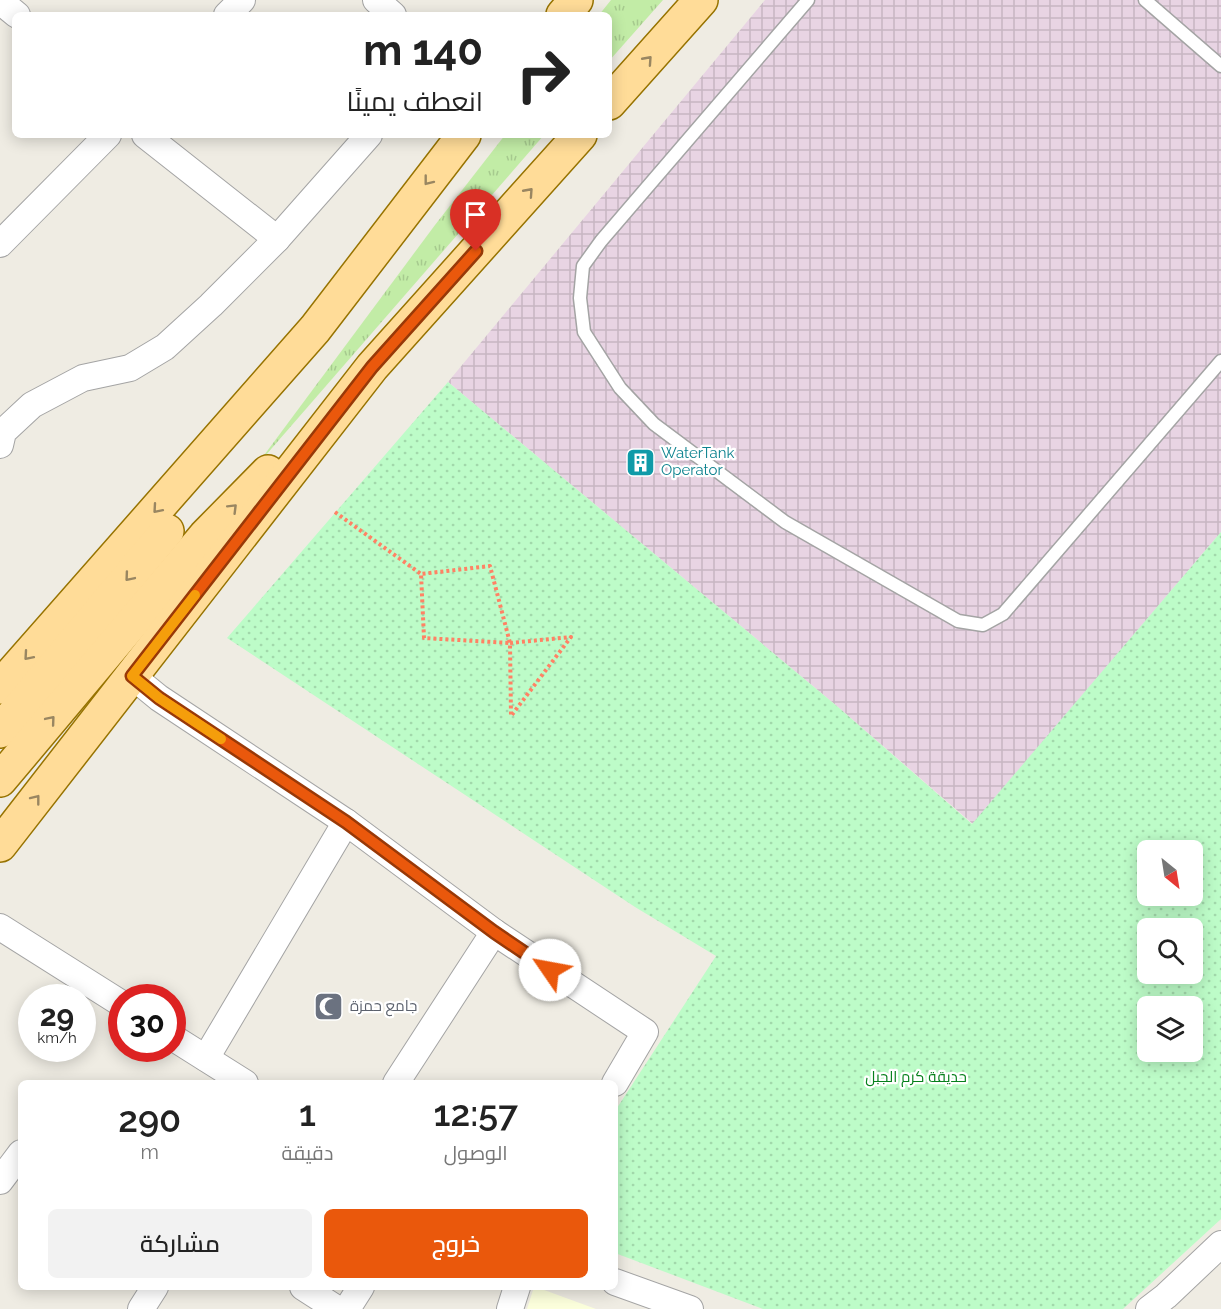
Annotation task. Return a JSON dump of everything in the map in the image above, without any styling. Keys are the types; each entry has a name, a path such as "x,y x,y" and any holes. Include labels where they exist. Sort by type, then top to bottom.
{"main road":[{"path":"566,12 576,0"},
{"path":"612,100 701,0"},
{"path":"0,731 214,474 315,329 462,138"},
{"path":"0,780 205,536 372,367 577,138"},
{"path":"0,687 315,329"},
{"path":"0,845 372,367"}],"street":[{"path":"230,12 242,0"},
{"path":"376,0 390,12"},
{"path":"0,1 13,12"},
{"path":"2,240 105,138"},
{"path":"150,138 277,239"},
{"path":"0,445 3,432 32,405 83,378 130,368 165,346 211,305 277,239 366,138"},
{"path":"132,676 159,698 346,822 494,932 645,1032 617,1080"},
{"path":"206,1058 346,822"},
{"path":"0,927 108,995"},
{"path":"398,1080 494,932"},
{"path":"186,1046 240,1080"},
{"path":"1164,1305 1221,1244"},
{"path":"618,1283 690,1309"},
{"path":"141,1309 153,1290"},
{"path":"308,1290 337,1309"},
{"path":"347,1309 359,1290"},
{"path":"510,1309 516,1290"}],"lane":[{"path":"808,0 583,266 580,298 584,332 620,388 654,424 784,522 958,621 983,625 1003,614 1221,361"},
{"path":"1145,0 1221,66"}],"path":[{"path":"335,512 421,574 490,566 510,643 511,716 571,638 510,643 424,638 421,574"}],"shaded area":[{"path":"765,0 1221,0 1221,532 973,824 838,707 448,382"},
{"path":"533,1290 544,1290 596,1309 527,1309"}],"green space":[{"path":"611,0 663,0 612,58 612,12 601,12"},
{"path":"503,138 541,138 253,470"},
{"name":"حديقة كرم الجبل","path":"448,382 838,707 972,824 1221,532 1221,1219 1123,1309 763,1309 618,1254 618,1106 716,956 635,907 227,638"}],"slow traffic":[{"path":"195,595 132,676 159,698 221,739"}],"place":[{"name":"WaterTank Operator","path":"640,462"},
{"name":"جامع حمزة","path":"329,1006"}],"route":[{"path":"476,251 372,367 132,676 159,698 346,822 494,932 550,970"}]}
